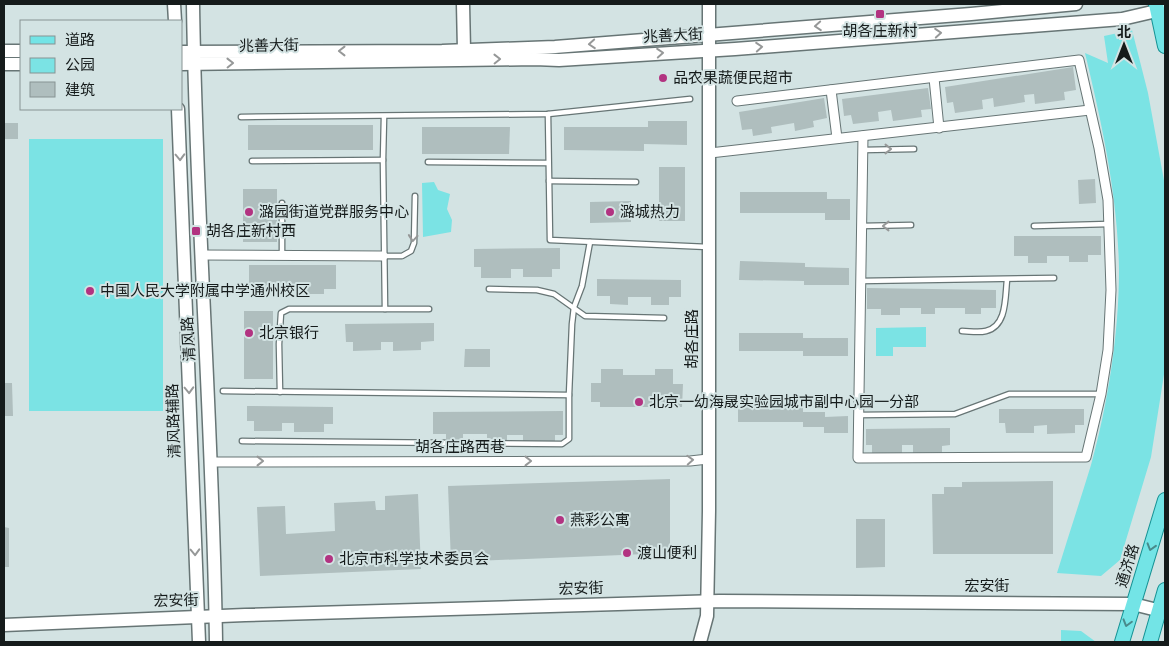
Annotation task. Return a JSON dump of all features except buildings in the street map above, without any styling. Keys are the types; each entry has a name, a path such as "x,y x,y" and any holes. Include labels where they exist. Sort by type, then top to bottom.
{"main road":[{"path":"1159,8 1165,46"},
{"name":"通济路","path":"1122,642 1165,500"},
{"path":"1150,642 1162,611 1165,590"}],"street":[{"path":"174,4 175,20"},
{"name":"清风路","path":"192,4 187,58 202,255 212,462 216,642"},
{"path":"463,4 464,50"},
{"name":"胡各庄路","path":"700,642 707,616 709,511 709,4"},
{"name":"兆善大街","path":"187,58 555,47 1076,4"},
{"name":"兆善大街","path":"187,58 559,60 1122,19 1159,8"},
{"path":"4,51 20,52"},
{"path":"737,101 1079,60 1108,200 1111,290 1108,350 1101,394 1086,458 858,458 863,136"},
{"path":"4,64 20,64"},
{"path":"934,78 940,128"},
{"path":"831,90 837,138"},
{"name":"清风路辅路","path":"178,110 199,642"},
{"path":"710,152 1090,110"},
{"path":"202,255 384,256"},
{"name":"胡各庄路西巷","path":"212,462 670,461 708,459"},
{"name":"宏安街","path":"4,625 215,616 707,601 1133,604 1162,611"}],"lane":[{"path":"241,117 548,114 690,99"},
{"path":"548,114 550,240 709,247"},
{"path":"384,116 385,309"},
{"path":"863,150 914,149"},
{"path":"252,161 383,160"},
{"path":"428,162 548,162"},
{"path":"549,181 636,182"},
{"path":"384,256 402,256 411,252 414,243 415,196"},
{"path":"282,203 282,254"},
{"path":"1034,226 1109,224"},
{"path":"861,226 911,225"},
{"path":"242,441 562,444 569,439 569,395 574,307 582,286 590,242"},
{"path":"860,281 1054,278"},
{"path":"962,331 985,331 996,327 1002,318 1007,280"},
{"path":"489,289 537,290 554,294 585,316 664,318"},
{"path":"280,392 279,344 281,313 289,309 429,309"},
{"path":"223,391 569,395"},
{"path":"858,415 954,414 1009,394 1101,394"}],"green space":[{"path":"1132,30 1148,93 1165,186 1165,368 1151,457 1120,560 1101,576 1057,573 1091,465 1103,418 1117,318 1119,270 1116,215 1103,134 1085,53 1108,63 1104,36"},
{"path":"29,139 163,139 163,411 29,411"},
{"path":"434,182 438,190 450,194 447,209 452,220 451,232 423,237 422,183"},
{"path":"926,327 926,347 893,347 893,356 876,356 876,328"},
{"path":"1061,630 1081,631 1096,642 1061,642"}],"place":[{"name":"胡各庄新村","path":"880,14"},
{"name":"品农果蔬便民超市","path":"663,78"},
{"name":"潞园街道党群服务中心","path":"249,212"},
{"name":"潞城热力","path":"610,212"},
{"name":"胡各庄新村西","path":"196,231"},
{"name":"中国人民大学附属中学通州校区","path":"90,291"},
{"name":"北京银行","path":"249,333"},
{"name":"北京一幼海晟实验园城市副中心园一分部","path":"639,402"},
{"name":"燕彩公寓","path":"560,520"},
{"name":"渡山便利","path":"627,553"},
{"name":"北京市科学技术委员会","path":"329,559"}]}
